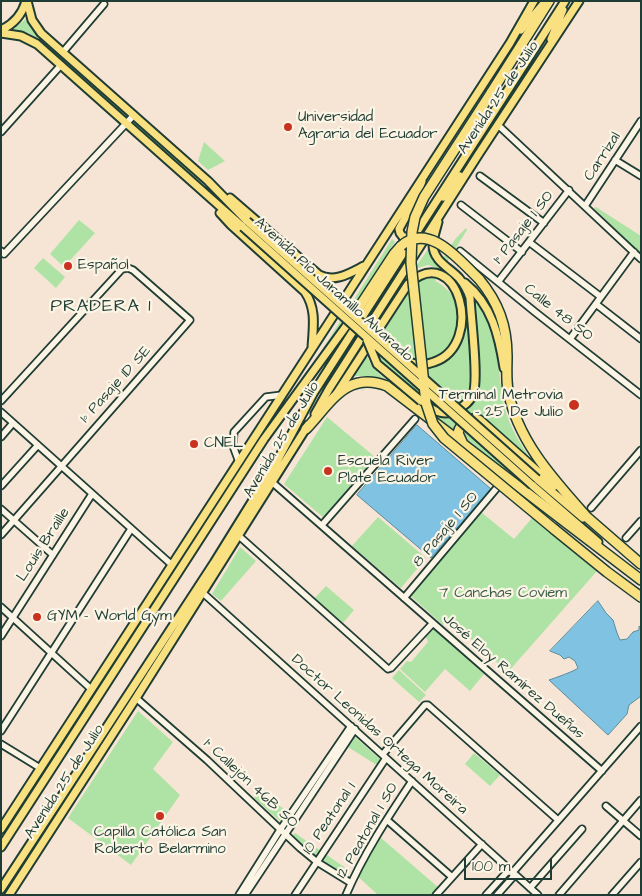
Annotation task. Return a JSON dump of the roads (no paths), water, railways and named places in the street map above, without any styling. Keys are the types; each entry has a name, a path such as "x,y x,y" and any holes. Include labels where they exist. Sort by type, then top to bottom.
{"highway":[{"path":"547,1 424,197 413,227 411,263 426,403 433,424 444,438 606,572 641,597"},
{"path":"357,311 397,251 409,240 423,238 438,243 479,279 495,300 503,319 507,342 507,389 516,417 536,456 554,480 641,564"},
{"path":"306,429 344,388 355,383 381,384 641,580"},
{"path":"466,448 458,433 461,426 464,422 471,419 484,422 588,512"}],"main road":[{"path":"1,32 18,18 27,1"},
{"name":"Avenida Pío Jaramillo Alvarado","path":"27,1 33,24 42,33 208,181 245,224 362,334 534,482 614,540"},
{"name":"Avenida 25 de Julio","path":"1,829 510,43 534,1"},
{"path":"510,43 547,1"},
{"path":"545,53 565,1"},
{"name":"Avenida 25 de Julio","path":"1,889 214,563 276,463 314,392 565,1"},
{"name":"Avenida 25 de Julio","path":"9,895 273,483 329,388 579,1"},
{"name":"Avenida Pío Jaramillo Alvarado","path":"1,32 29,39 61,65 200,190 245,224 399,357 641,580"},
{"path":"426,171 416,198 400,226 400,233 403,237 408,237 424,220 478,155"},
{"path":"208,181 246,211 319,275 327,278 336,278 365,266"},
{"path":"200,190 231,225 305,292 314,313 311,349"},
{"path":"442,212 432,244 434,254 473,290 490,314 497,332 507,389"},
{"path":"332,399 408,284 418,275 435,273 454,286 462,304 460,332 455,345 446,356 429,364 414,364 399,357"},
{"path":"362,334 377,364 438,413 448,414 465,405 473,395 475,380 470,298 459,278"},
{"name":"Avenida 25 de Julio","path":"1,847 264,440 357,311"},
{"path":"264,440 282,395"},
{"path":"276,463 306,429"},
{"path":"130,630 153,613"},
{"path":"69,742 82,702"},
{"path":"105,746 121,706"},
{"path":"9,877 29,863"}],"street":[{"path":"63,52 104,4"},
{"path":"1,132 61,65"},
{"path":"3,252 134,115"},
{"name":"Carrizal","path":"585,206 641,120"},
{"path":"498,125 641,259"},
{"path":"615,160 641,176"},
{"path":"480,176 544,223"},
{"name":"1° Pasaje 1 SO","path":"498,282 569,190"},
{"path":"461,205 522,252"},
{"path":"529,242 601,297"},
{"name":"Calle 48 SO","path":"460,251 641,395"},
{"path":"570,339 634,252"},
{"name":"1º Pasaje 1D SE","path":"1,401 120,271 128,268 133,270 190,320 1,535"},
{"path":"596,304 641,339"},
{"path":"239,462 233,446 234,432 266,398 282,395"},
{"path":"1,412 172,566"},
{"path":"322,526 415,419"},
{"path":"1,437 13,423"},
{"path":"1,486 38,445"},
{"path":"588,512 641,450"},
{"name":"8 Pasaje 1 SO","path":"404,598 506,478"},
{"name":"José Eloy Ramírez Dueñas","path":"273,483 602,771"},
{"name":"Louis Braille","path":"1,636 92,494"},
{"path":"1,509 53,555"},
{"path":"626,538 641,521"},
{"path":"1,731 131,529"},
{"path":"239,536 390,669 433,623"},
{"name":"Doctor Leonidas Ortega Moreira","path":"202,593 538,895"},
{"path":"1,606 90,690"},
{"name":"1° Callejón 46B SO","path":"136,698 317,862 351,883"},
{"name":"10 Peatonal 1","path":"295,895 384,756 426,704 447,720 558,820"},
{"path":"498,895 513,877 513,872 641,726"},
{"path":"240,895 353,728"},
{"path":"1,744 40,768"},
{"name":"12 Peatonal 1 SO","path":"346,895 386,820 412,781"},
{"path":"559,895 641,800"},
{"path":"606,806 641,836"},
{"path":"386,820 452,877"},
{"path":"530,888 582,829"},
{"path":"245,895 283,832"},
{"path":"436,895 482,844"},
{"path":"612,895 641,862"},
{"path":"486,895 506,872 513,872"}],"water":[{"path":"417,425 491,489 431,558 357,495"},
{"path":"598,601 613,620 620,640 627,639 633,632 639,630 639,626 641,628 641,696 629,705 627,714 608,735 549,680 578,668 575,661 569,657 564,659 550,651"}],"place":[{"name":"Universidad Agraria del Ecuador","path":"288,127"},
{"name":"Español","path":"68,266"},
{"name":"Terminal Metrovia - 25 De Julio","path":"574,405"},
{"name":"CNEL","path":"194,444"},
{"name":"Escuela River Plate Ecuador","path":"328,471"},
{"name":"GYM - World Gym","path":"37,617"},
{"name":"Capilla Católica San Roberto Belarmino","path":"160,816"}],"district":[{"name":"PRADERA 1","path":"101,307"}],"park label":[{"name":"7 Canchas Coviem","path":"503,594"}]}
